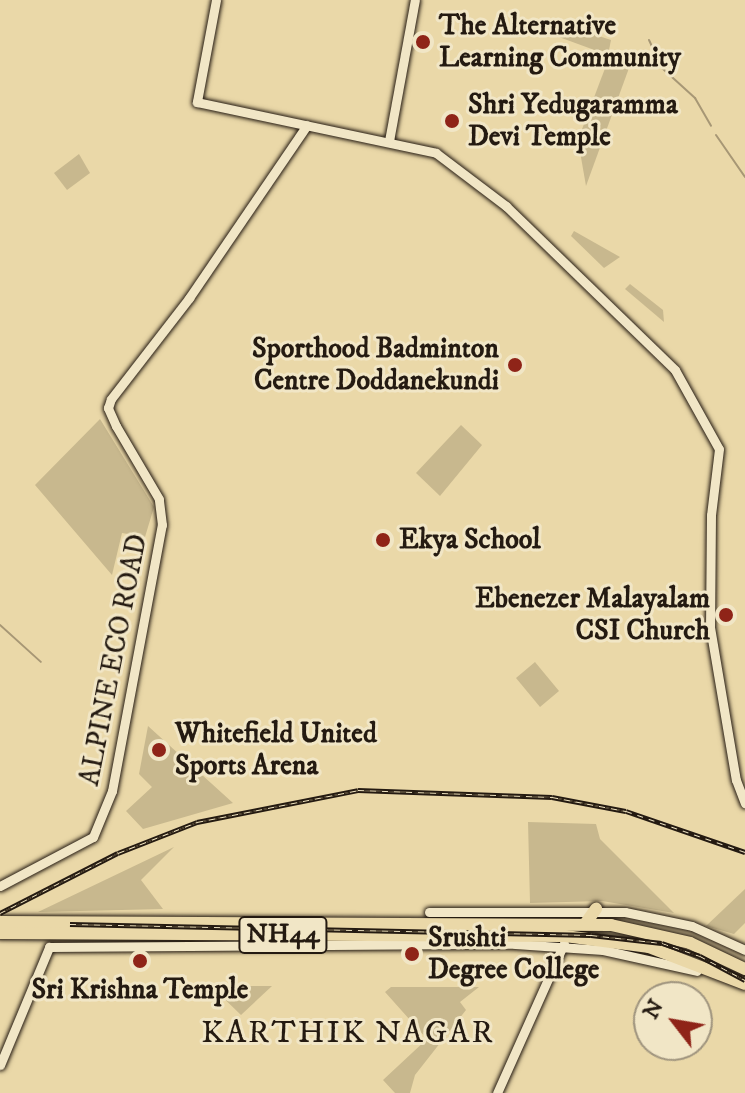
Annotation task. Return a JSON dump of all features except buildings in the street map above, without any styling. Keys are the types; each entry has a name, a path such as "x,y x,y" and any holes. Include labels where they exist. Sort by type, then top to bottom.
{"highway":[{"path":"585,924 596,909"},
{"name":"NH44","path":"0,922 428,917 585,924 643,929 687,942 745,969"},
{"path":"641,945 650,940 643,929"},
{"name":"NH44","path":"0,933 564,941 641,945 682,957 745,987"},
{"path":"682,957 679,946 687,942"}],"street":[{"path":"216,0 197,102 436,153 506,206 675,370 718,442 710,627 736,780 745,803"},
{"path":"389,141 415,0"},
{"name":"ALPINE ECO ROAD","path":"0,884 93,837 101,825 133,689 162,521 159,499 108,408 303,124"},
{"path":"428,917 596,909 692,926 745,950"},
{"path":"0,1065 49,947 408,939 551,945 564,941 701,971 745,987"},
{"path":"497,1093 564,941"},
{"path":"548,973 554,952 551,945"}],"shaded area":[{"path":"553,21 611,40 608,55 548,33"},
{"path":"610,55 629,68 586,186 578,140"},
{"path":"79,154 90,173 67,190 54,173"},
{"path":"574,231 620,257 604,268 571,236"},
{"path":"630,284 663,310 664,322 625,289"},
{"path":"100,419 154,507 145,537 122,533 112,575 35,485"},
{"path":"461,425 482,445 440,496 416,473"},
{"path":"535,662 559,691 540,707 516,678"},
{"name":"Whitefield United Sports Arena","path":"148,726 233,803 143,829 126,811 152,787 139,774"},
{"path":"528,822 596,824 600,839 674,913 602,901 530,903"},
{"path":"174,847 141,880 163,909 38,912"},
{"path":"745,889 745,923 734,934 706,926"},
{"path":"211,986 272,986 241,1015"},
{"path":"391,987 479,987 460,1002 466,1010 415,1075 410,1093 395,1093 383,1080 427,1039 385,992"}],"waterway":[{"path":"649,40 662,68 695,98 711,126"},
{"path":"716,135 745,177"},
{"path":"0,625 41,662"}],"railway":[{"path":"0,913 118,853 197,822 358,790 552,797 626,811 745,852"},
{"path":"70,924 591,935 662,943 700,956 745,980"}],"place":[{"name":"The Alternative Learning Community","path":"423,42"},
{"name":"Shri Yedugaramma Devi Temple","path":"452,121"},
{"name":"Sporthood Badminton Centre Doddanekundi","path":"515,365"},
{"name":"Ekya School","path":"383,540"},
{"name":"Ebenezer Malayalam CSI Church","path":"726,615"},
{"name":"Whitefield United Sports Arena","path":"159,750"},
{"name":"Srushti Degree College","path":"412,954"},
{"name":"Sri Krishna Temple","path":"140,961"}],"district":[{"name":"KARTHIK NAGAR","path":"348,1033"}]}
